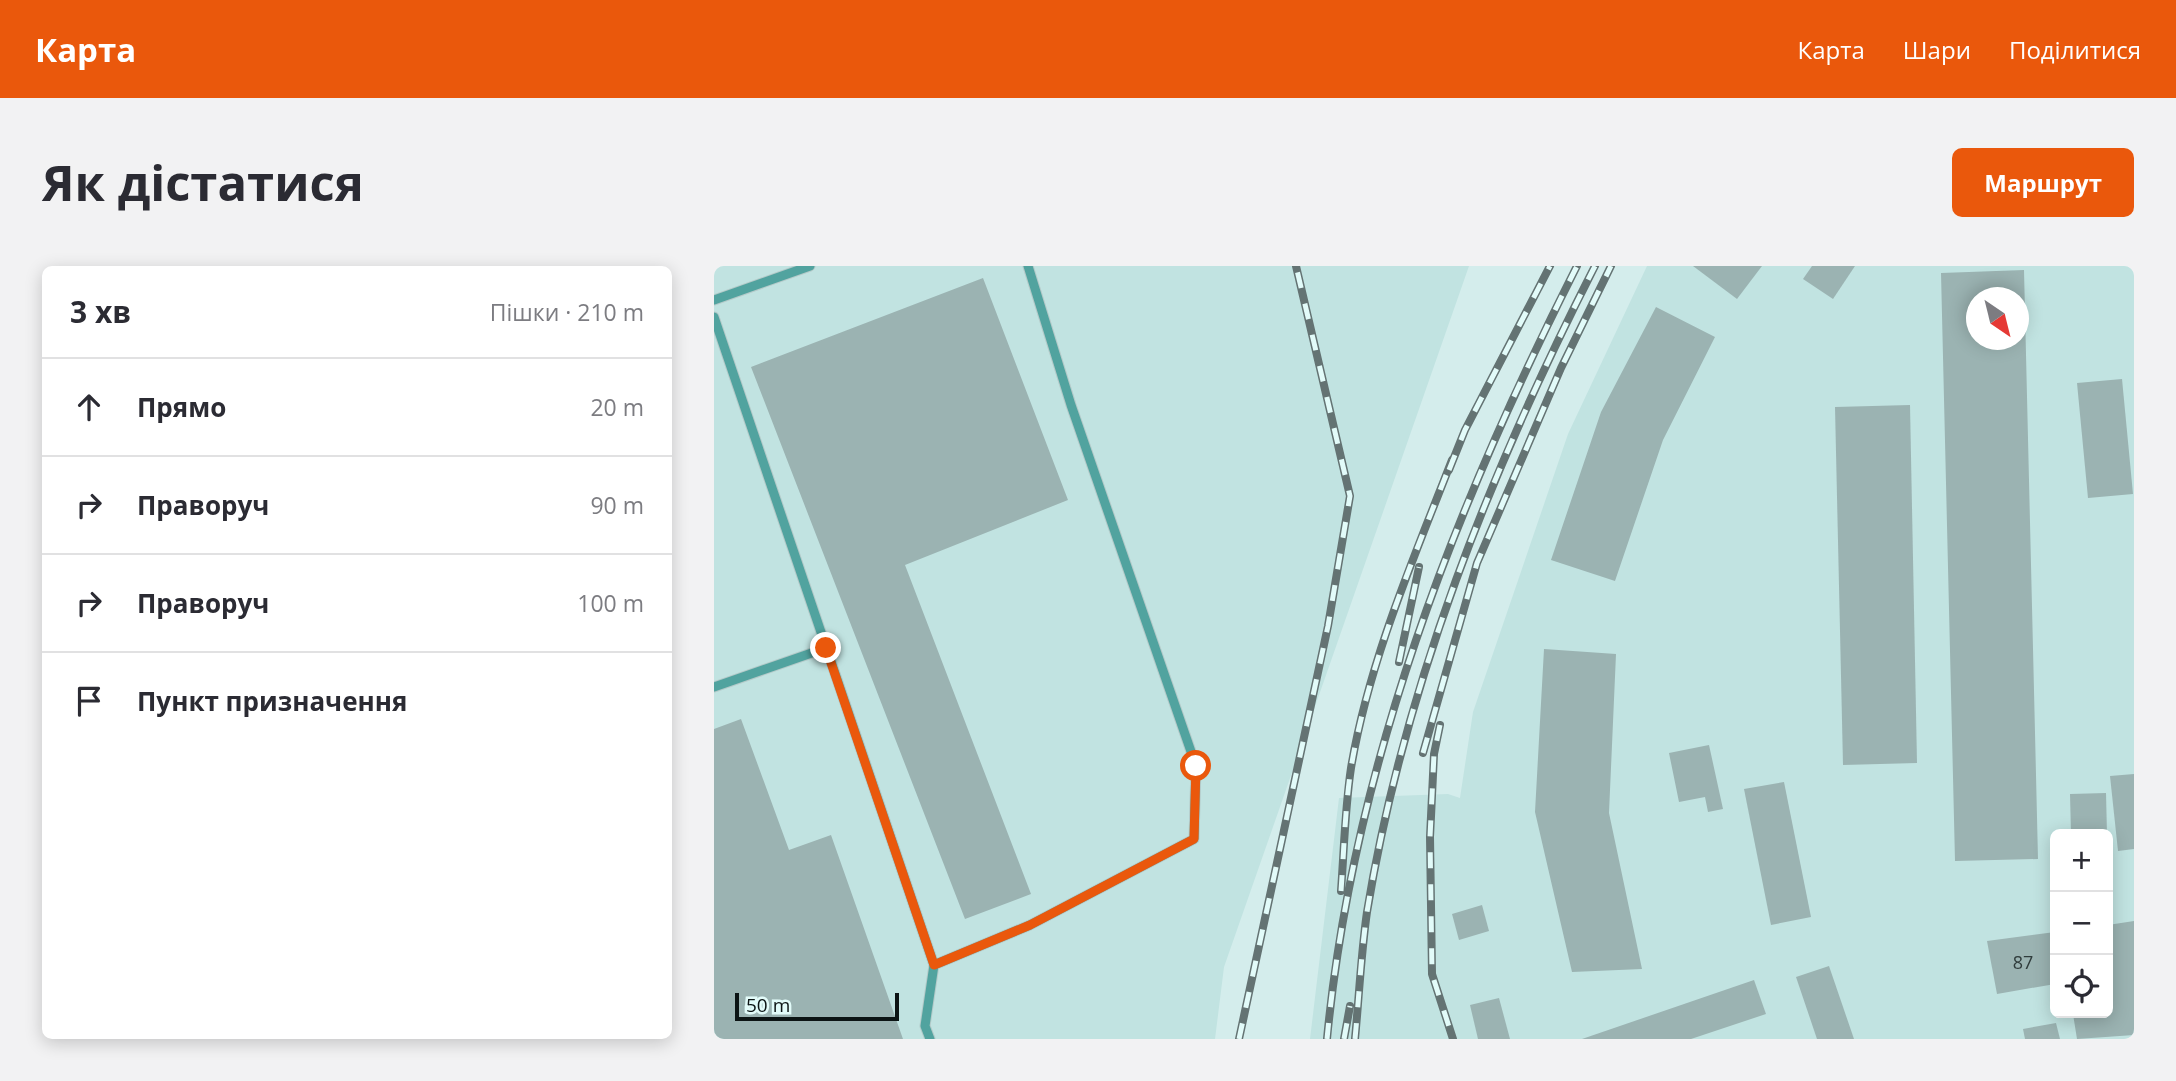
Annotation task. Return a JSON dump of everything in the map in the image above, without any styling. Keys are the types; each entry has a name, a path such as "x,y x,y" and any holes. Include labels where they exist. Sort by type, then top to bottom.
{"lane":[{"path":"714,300 810,266"},
{"path":"934,965 1030,925 1194,839 1196,766 1071,405 1028,266"},
{"path":"714,317 934,965 925,1026 930,1039"},
{"path":"714,687 826,648"}],"shaded area":[{"path":"714,266 1469,266 1224,967 1215,1039 714,1039"},
{"path":"1647,266 2134,266 2134,1039 1310,1039 1339,798 1448,794 1460,798 1473,712 1568,434"}],"building":[{"path":"1693,266 1762,266 1737,299"},
{"path":"1812,266 1855,266 1833,299 1803,279"},
{"path":"2024,270 2024,287 1966,287 1966,350 2026,350 2038,859 1955,861 1941,273"},
{"path":"983,278 1068,500 905,565 1031,894 965,919 751,367"},
{"path":"1656,307 1715,337 1663,440 1615,581 1551,560 1601,412"},
{"path":"2122,379 2133,494 2088,498 2077,383"},
{"path":"1910,405 1917,763 1843,765 1835,407"},
{"path":"1544,649 1616,654 1609,813 1642,969 1572,972 1535,812"},
{"path":"741,719 789,850 831,835 903,1039 714,1039 714,729"},
{"path":"1709,745 1723,809 1708,812 1705,797 1679,802 1669,753"},
{"path":"2134,774 2134,849 2118,851 2110,776"},
{"path":"1784,782 1811,917 1771,925 1744,789"},
{"path":"2106,793 2107,829 2071,829 2070,794"},
{"path":"1482,905 1489,931 1459,940 1452,914"},
{"path":"2134,921 2134,1035 2077,1039 2074,1018 2113,1018 2113,924"},
{"path":"2050,933 2050,985 1997,994 1987,941"},
{"path":"1829,966 1854,1039 1817,1039 1796,977"},
{"path":"1754,980 1766,1014 1691,1039 1582,1039"},
{"path":"1499,998 1510,1039 1478,1039 1470,1005"},
{"path":"2056,1023 2060,1039 2025,1039 2023,1029"}],"railway":[{"path":"1239,1039 1328,626 1350,496 1296,266"},
{"path":"1449,470 1465,430 1550,266"},
{"path":"1327,1039 1340,937 1360,837 1385,739 1416,641 1451,545 1490,451 1577,266"},
{"path":"1355,1039 1367,912 1383,827 1428,662 1487,500 1521,421 1595,266"},
{"path":"1423,753 1477,563 1561,368 1611,266"},
{"path":"1341,891 1351,768 1369,689 1394,611 1452,460"},
{"path":"1399,662 1419,567"},
{"path":"1440,725 1434,754 1430,837 1432,974 1453,1039"},
{"path":"1344,1039 1350,1006"}],"route":[{"path":"826,648 934,965 1030,925 1194,839 1196,766"}]}
